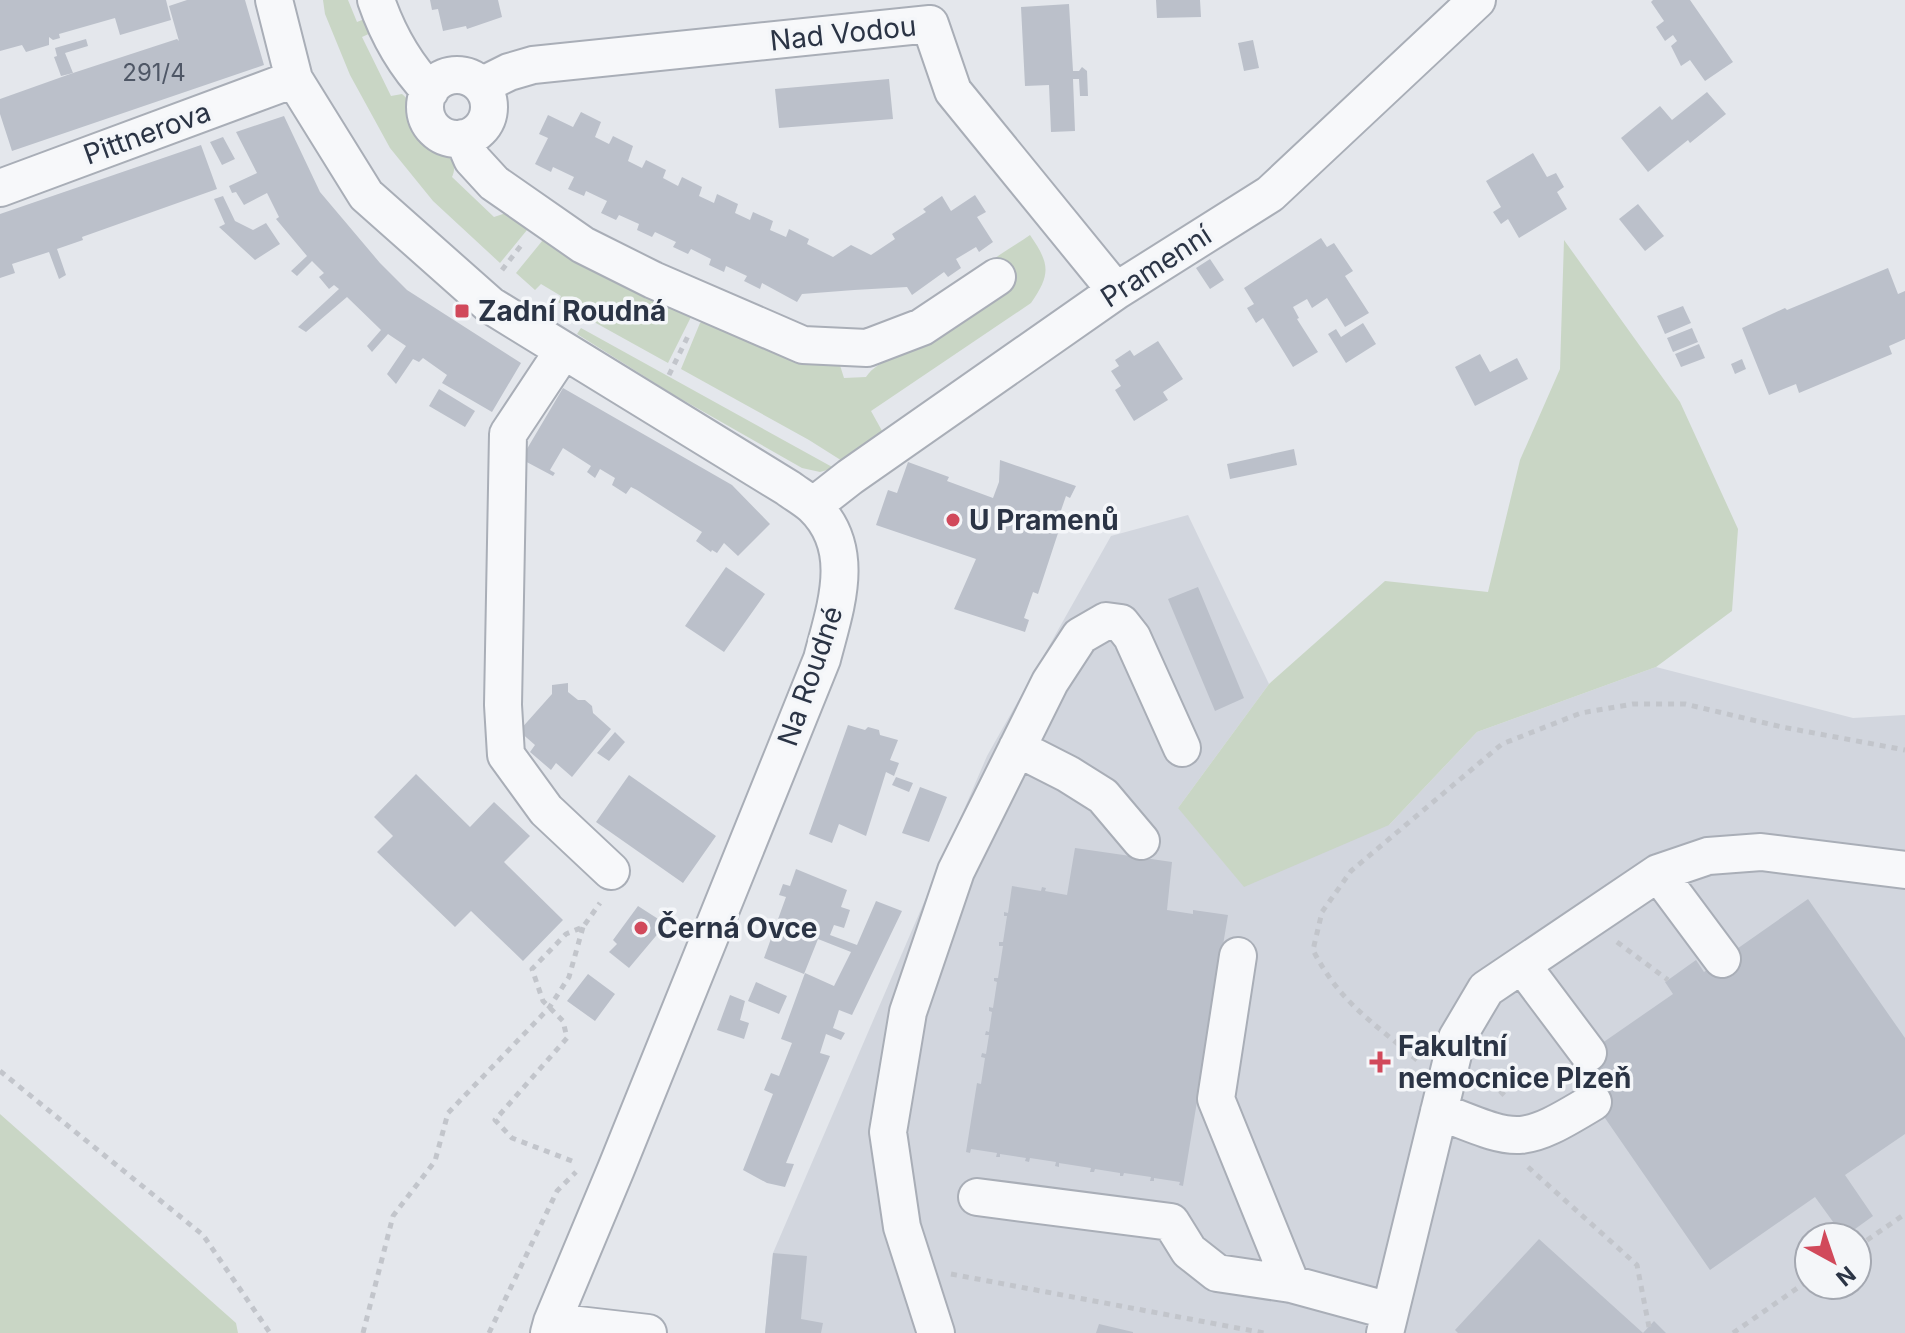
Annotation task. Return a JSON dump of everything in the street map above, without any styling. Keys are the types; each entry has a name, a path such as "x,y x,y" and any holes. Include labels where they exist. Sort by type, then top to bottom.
{"street":[{"name":"Na Roudné","path":"274,0 294,79 366,195 490,305 813,506 832,533 841,569 841,588 822,659 551,1327"},
{"path":"376,0 386,29 409,69 430,91"},
{"name":"Pramenní","path":"813,506 1116,291 1270,194 1477,0"},
{"name":"Nad Vodou","path":"481,86 509,72 533,65 934,12 953,91 1116,291"},
{"path":"455,75 474,80 481,86 487,94 489,113 480,129 463,138 443,136 434,129 426,111 430,91 436,83 455,75"},
{"name":"Pittnerova","path":"0,188 294,79"},
{"path":"463,138 472,159 494,183 583,245 653,280 803,345 867,348 922,327 997,277"},
{"path":"563,351 508,434 503,705 506,755 606,886"},
{"path":"936,1333 902,1227 888,1132 908,1012 956,871 1050,682 1080,636 1106,621 1121,623 1132,637 1182,748"},
{"path":"1017,748 1103,796 1141,841"},
{"path":"977,1197 1171,1222 1189,1251 1217,1273 1291,1284 1388,1322 1457,1038 1486,989 1658,873 1708,856 1761,852 1905,870"},
{"path":"1658,873 1722,959"},
{"path":"1238,956 1216,1099 1291,1284"},
{"path":"1522,965 1588,1053"},
{"path":"1439,1111 1496,1133 1520,1136 1546,1130 1593,1102"},
{"path":"551,1327 648,1333"}],"path":[{"path":"669,375 705,303"},
{"path":"1449,1068 1418,1061 1355,1010 1325,974 1313,950 1322,912 1351,871 1502,744 1581,713 1633,704 1685,704 1782,727 1905,750"},
{"path":"363,1333 393,1216 435,1161 448,1113 549,1008 569,977 583,927 606,886"},
{"path":"572,1161 512,1138 495,1120 567,1038 563,1021 543,1001 532,969 566,934 583,927"},
{"path":"0,1071 203,1235 270,1333"},
{"path":"489,1333 557,1191 573,1174 592,1167 616,1169"},
{"path":"1873,1236 1905,1214"},
{"path":"915,1267 1264,1333"},
{"path":"1733,1333 1793,1291"}],"shaded area":[{"name":"Fakultní nemocnice Plzeň","path":"1188,515 1269,684 1178,808 1389,825 1477,732 1656,667 1853,718 1905,715 1905,1333 765,1333 773,1253 987,756 1111,536"}],"green space":[{"path":"323,0 348,0 357,22 367,18 373,32 362,37 391,96 402,94 406,98 427,138 451,159 452,177 494,217 506,213 514,216 527,230 500,263 433,201 390,148 350,75 325,14"},
{"path":"547,235 690,309 691,317 668,363 558,302 561,296 541,284 535,290 516,273"},
{"path":"1030,235 1046,269 1031,303 871,411 886,438 847,464 681,369 700,323 710,317 838,359 844,378 866,377 878,365 924,343 941,326 988,264"},
{"path":"1564,240 1680,402 1738,529 1732,611 1656,667 1477,732 1389,825 1244,887 1178,808 1269,684 1385,581 1488,592 1520,460 1560,369"},
{"path":"581,328 834,468 820,472 802,468 674,395 577,334"},
{"path":"0,1114 236,1323 238,1333 0,1333"}],"building":[{"path":"0,0 166,0 171,20 120,35 115,18 59,34 60,38 53,40 49,37 49,45 26,52 22,45 0,51"},
{"path":"187,0 245,0 264,65 12,151 0,114 0,99 177,39 179,41 169,6"},
{"path":"430,0 498,0 502,17 467,29 466,26 443,31 438,9 432,10"},
{"path":"1156,0 1200,0 1201,17 1157,18"},
{"path":"1690,0 1733,62 1705,81 1690,60 1681,66 1671,46 1677,41 1673,35 1665,41 1656,27 1664,21 1651,2"},
{"path":"1069,4 1073,71 1079,71 1082,67 1087,71 1088,96 1080,96 1079,79 1073,79 1075,131 1051,132 1049,85 1025,86 1021,7"},
{"path":"86,39 88,46 65,53 73,73 61,76 54,57 57,56 55,48"},
{"path":"1253,40 1259,68 1244,71 1238,43"},
{"path":"889,79 893,119 779,128 775,89"},
{"path":"1707,92 1726,114 1648,172 1621,138 1660,106 1672,120"},
{"path":"581,112 601,122 595,137 609,144 613,136 633,146 628,161 642,168 646,160 666,170 663,178 678,186 682,177 702,187 699,196 714,203 717,194 738,204 735,213 750,220 753,212 773,221 770,230 786,237 789,229 809,239 807,244 833,257 851,245 871,255 895,239 892,234 926,212 923,209 942,196 951,211 975,195 986,212 977,217 993,242 979,252 976,247 956,259 961,268 948,277 944,272 912,295 907,287 854,290 802,294 797,302 762,283 760,289 744,281 747,276 726,266 724,272 709,265 711,259 691,249 688,254 673,247 676,242 655,232 652,237 637,230 639,224 619,215 616,220 601,213 607,201 586,191 584,196 568,189 574,177 553,167 551,172 535,164 548,138 539,134 548,115 573,127"},
{"path":"284,116 320,192 380,263 407,290 521,363 492,412 442,383 447,375 423,358 419,362 413,359 396,384 387,374 406,346 388,334 372,352 367,346 381,330 347,297 306,332 298,327 339,289 334,285 329,289 319,277 324,273 312,261 297,276 291,271 307,256 276,219 279,217 267,193 244,205 229,186 257,173 236,132"},
{"path":"223,137 235,159 222,165 210,142"},
{"path":"201,145 217,189 82,237 83,240 57,249 66,275 59,279 49,252 12,264 15,273 0,278 0,214"},
{"path":"1533,153 1547,177 1556,173 1564,187 1557,192 1567,209 1519,238 1508,219 1501,224 1493,212 1501,207 1486,181"},
{"path":"223,196 235,221 253,230 266,223 280,244 255,260 219,227 225,224 214,199"},
{"path":"1638,204 1664,236 1645,251 1619,219"},
{"path":"1321,238 1327,247 1334,243 1353,271 1345,276 1369,313 1345,327 1327,298 1312,308 1307,299 1293,307 1318,352 1293,367 1263,318 1256,323 1247,308 1254,304 1244,288"},
{"path":"1210,259 1224,280 1210,289 1196,268"},
{"path":"1888,268 1898,294 1905,291 1905,339 1889,346 1892,354 1799,393 1796,384 1769,395 1742,328"},
{"path":"1683,306 1691,323 1665,334 1657,316"},
{"path":"1363,323 1376,344 1346,363 1328,334 1336,329 1341,337"},
{"path":"1692,328 1698,342 1673,352 1667,338"},
{"path":"1158,341 1183,379 1163,392 1168,400 1134,421 1115,390 1121,386 1111,371 1119,366 1115,360 1130,350 1134,356"},
{"path":"1699,344 1705,358 1681,367 1675,354"},
{"path":"1480,354 1490,372 1517,358 1528,379 1475,406 1455,367"},
{"path":"1742,359 1746,369 1735,374 1731,364"},
{"path":"563,388 732,485 770,524 738,556 724,543 717,553 711,552 696,541 702,532 631,487 626,494 612,485 615,478 600,469 595,478 587,472 591,466 563,448 550,470 555,473 553,476 521,459"},
{"path":"439,389 475,411 465,427 429,406"},
{"path":"1294,449 1297,465 1230,479 1227,464"},
{"path":"1000,460 1076,486 1070,498 1066,496 1057,522 1061,524 1038,594 1033,592 1024,618 1029,620 1025,632 954,609 976,559 876,525 888,490 897,493 908,462 993,498 999,482"},
{"path":"726,567 765,594 724,652 685,626"},
{"path":"1198,587 1244,698 1215,711 1168,599"},
{"path":"568,683 568,692 592,706 593,713 611,729 572,777 556,763 551,770 530,752 535,745 519,731 552,694 552,685"},
{"path":"848,725 879,730 880,735 898,740 890,760 899,763 894,776 886,772 866,836 839,824 832,843 809,834"},
{"path":"615,732 625,742 609,761 597,753"},
{"path":"416,774 470,827 494,802 530,836 504,862 563,920 523,961 471,911 455,927 377,852 393,836 374,817"},
{"path":"629,775 716,836 683,883 596,822"},
{"path":"896,777 913,783 909,792 892,785"},
{"path":"920,787 947,797 929,842 902,833"},
{"path":"1075,848 1172,862 1167,910 1228,915 1183,1186 1179,1185 1180,1182 1154,1178 1150,1181 1151,1177 1124,1173 1120,1176 1120,1173 1095,1169 1090,1172 1091,1168 1059,1163 1059,1167 1055,1166 1056,1162 1030,1158 1029,1162 1025,1161 1026,1158 1000,1154 996,1157 997,1153 971,1149 970,1153 966,1152 977,1083 981,1084 985,1058 981,1057 982,1053 986,1054 989,1035 985,1035 986,1031 989,1032 992,1012 989,1007 993,1008 997,982 994,978 998,978 1003,946 999,946 999,942 1003,942 1007,916 1004,912 1008,913 1012,886 1041,891 1042,887 1046,888 1045,891 1067,895"},
{"path":"796,869 847,890 841,907 850,910 844,928 834,925 830,935 857,945 876,901 902,911 852,1015 839,1010 833,1028 845,1033 841,1040 826,1034 820,1053 830,1056 786,1163 794,1164 785,1187 767,1183 743,1170 773,1094 764,1090 771,1073 779,1076 792,1043 781,1039 805,973 834,986 851,952 818,939 804,974 764,958 786,897 779,895 783,884 790,886"},
{"path":"1808,899 1905,1038 1905,1134 1845,1175 1873,1216 1866,1221 1832,1221 1815,1197 1710,1270 1569,1066 1673,994 1665,982 1696,960 1704,972"},
{"path":"638,906 666,924 629,968 609,952 617,944 613,940"},
{"path":"588,974 615,994 595,1021 567,1001"},
{"path":"756,982 787,996 779,1014 748,1001"},
{"path":"730,995 745,1001 740,1020 749,1023 744,1039 717,1030"},
{"path":"1539,1239 1643,1333 1458,1333 1455,1330"},
{"path":"773,1253 807,1256 801,1319 823,1323 821,1333 765,1333"},
{"path":"1654,1321 1666,1333 1643,1333"},
{"path":"1099,1324 1133,1332 1133,1333 1096,1333"}],"place":[{"name":"Zadní Roudná","path":"462,311"},
{"name":"U Pramenů","path":"953,520"},
{"name":"Černá Ovce","path":"641,928"},
{"name":"Fakultní nemocnice Plzeň","path":"1380,1062"}]}
